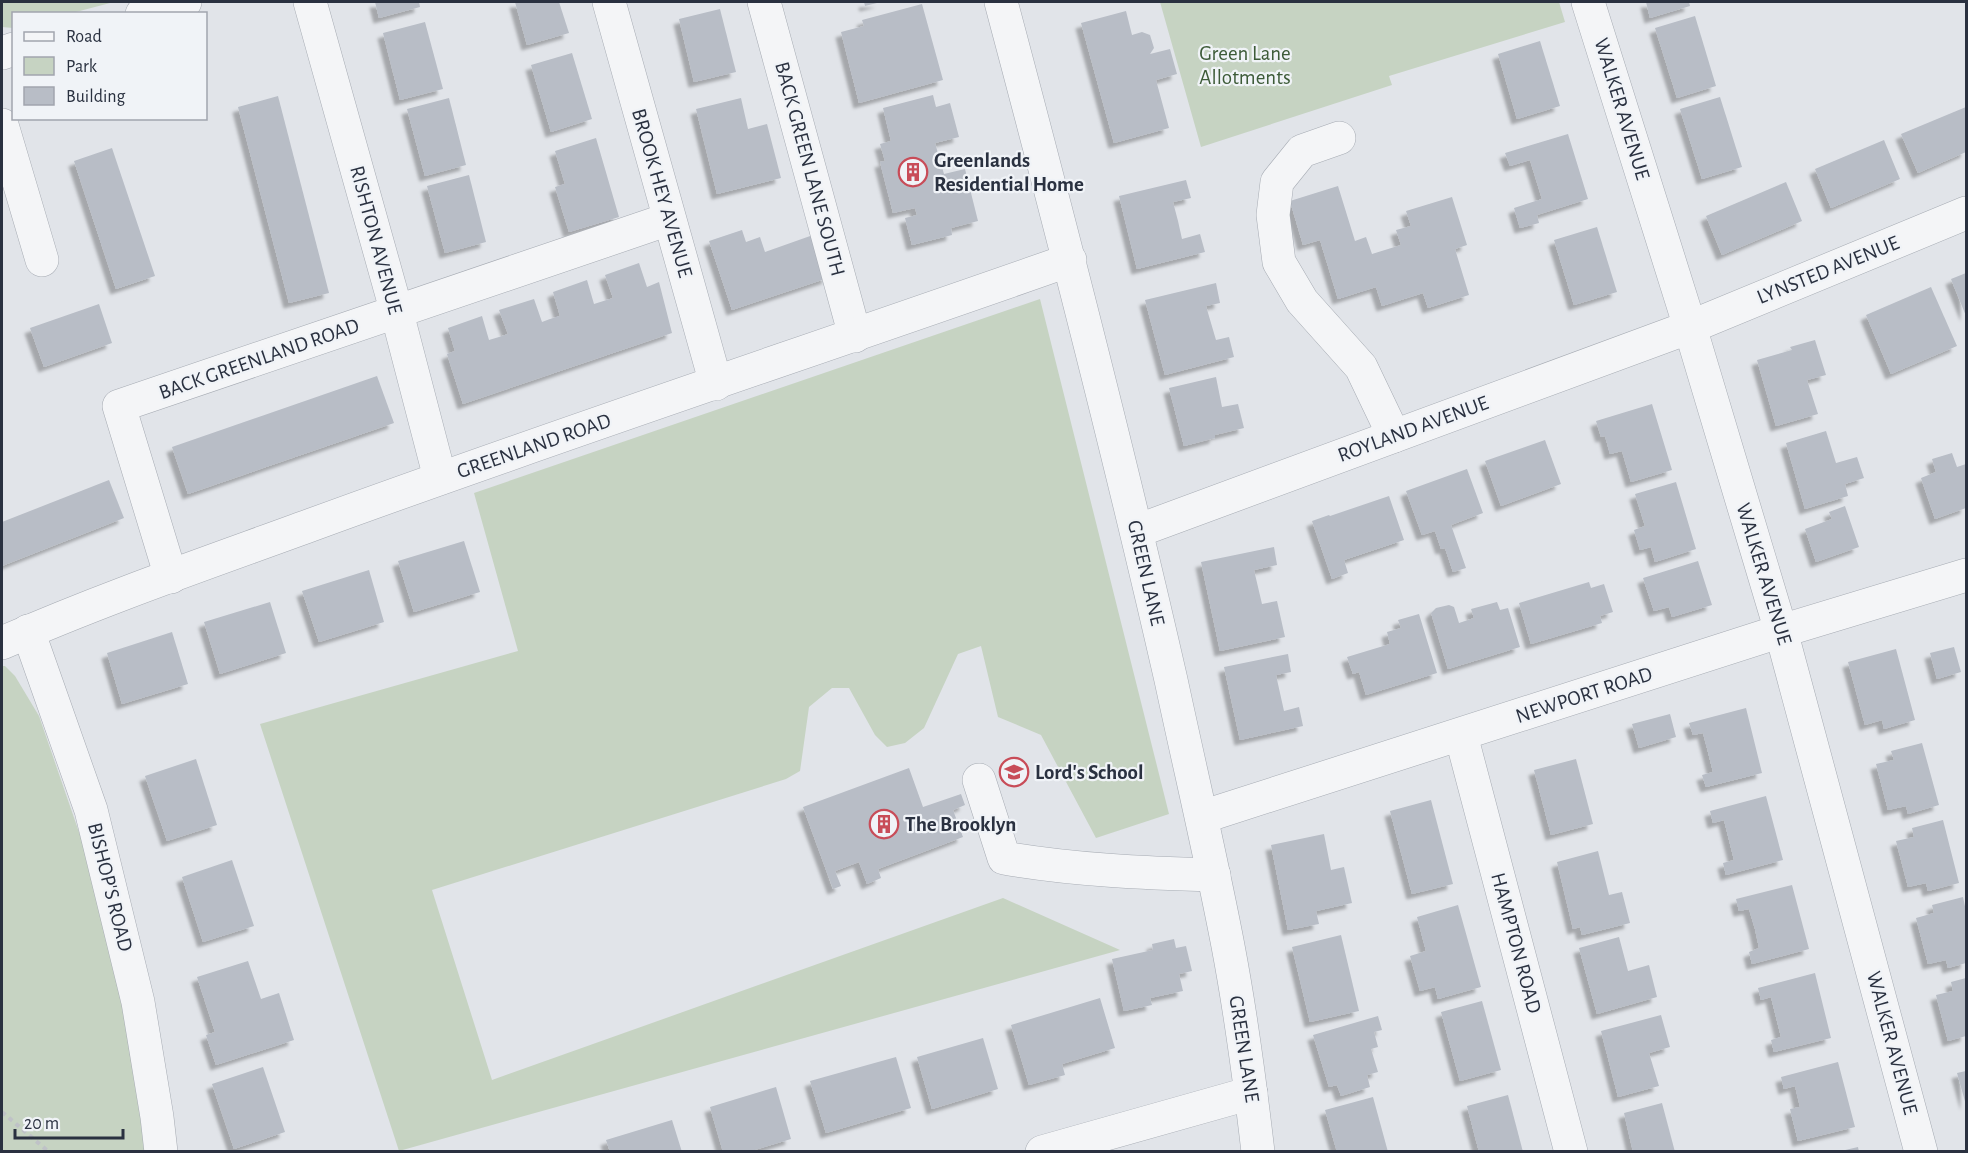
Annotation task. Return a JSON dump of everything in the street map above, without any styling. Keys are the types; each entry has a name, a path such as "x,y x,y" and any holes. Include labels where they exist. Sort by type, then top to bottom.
{"street":[{"path":"149,12 185,2"},
{"name":"RISHTON AVENUE","path":"310,2 397,313 440,478"},
{"name":"BROOK HEY AVENUE","path":"609,2 716,384"},
{"name":"BACK GREEN LANE SOUTH","path":"764,2 855,336"},
{"name":"GREEN LANE","path":"1001,2 1070,260 1137,531 1202,817 1229,949 1258,1152"},
{"name":"WALKER AVENUE","path":"1588,2 1690,327 1781,631 1921,1152"},
{"path":"2,125 42,260"},
{"path":"1339,138 1302,151 1277,182 1272,215 1279,262 1302,301 1360,367 1394,436"},
{"name":"LYNSTED AVENUE","path":"1690,327 1966,213"},
{"name":"BACK GREENLAND ROAD","path":"171,576 119,406 669,219"},
{"name":"GREENLAND ROAD","path":"15,637 171,576 440,478 1070,260"},
{"name":"ROYLAND AVENUE","path":"1137,531 1690,327"},
{"name":"NEWPORT ROAD","path":"1202,817 1781,631 1966,575"},
{"name":"BISHOP'S ROAD","path":"15,637 91,810 138,1002 161,1152"},
{"name":"HAMPTON ROAD","path":"1461,735 1571,1152"},
{"path":"978,780 1004,858 1131,873 1214,875"},
{"path":"1042,1152 1251,1094"}],"path":[{"path":"2,1112 49,1152"}],"green space":[{"path":"2,2 114,2 76,12 12,12 12,28 2,27"},
{"name":"Green Lane Allotments","path":"1160,2 1559,2 1565,22 1389,76 1392,85 1201,147"},
{"path":"1040,299 1169,814 1096,838 1041,735 998,717 981,646 958,654 924,728 905,743 887,747 875,735 849,688 832,688 809,707 800,771 786,779 432,890 492,1080 1003,898 1120,950 399,1151 260,724 518,651 474,493"},
{"path":"2,666 5,666 15,676 39,716 92,870 114,957 147,1151 2,1152"}],"building":[{"path":"375,2 419,2 420,7 379,18"},
{"path":"515,2 559,2 569,33 527,45"},
{"path":"864,2 881,2 865,6"},
{"path":"1646,2 1689,2 1690,6 1650,18"},
{"path":"922,4 943,80 859,103 841,32 864,26 862,20"},
{"path":"720,9 736,72 694,82 679,19"},
{"path":"1126,11 1132,35 1142,32 1150,35 1154,48 1150,54 1170,49 1177,74 1156,80 1169,128 1114,143 1081,23"},
{"path":"1695,16 1716,86 1677,98 1655,28"},
{"path":"425,22 443,89 400,100 383,33"},
{"path":"1540,41 1560,106 1517,119 1498,54"},
{"path":"572,53 592,119 551,132 531,65"},
{"name":"Greenlands Residential Home","path":"933,95 936,107 950,103 959,137 935,143 944,174 965,169 978,221 951,228 952,235 912,245 905,218 917,215 915,208 893,213 880,162 885,161 880,144 891,141 883,108"},
{"path":"278,96 329,293 289,303 238,107"},
{"path":"1720,97 1742,167 1702,179 1680,109"},
{"path":"449,98 466,165 425,176 407,109"},
{"path":"741,98 748,129 767,124 781,178 717,194 696,109"},
{"path":"1966,107 1966,152 1918,173 1901,134"},
{"path":"1568,134 1588,199 1537,215 1539,223 1520,228 1514,208 1542,199 1530,160 1510,166 1505,153"},
{"path":"596,138 619,217 569,232 555,187 565,184 555,151"},
{"path":"1884,140 1900,179 1831,208 1815,169"},
{"path":"112,148 155,276 116,289 74,161"},
{"path":"469,175 486,242 445,253 427,186"},
{"path":"1186,180 1191,198 1173,202 1182,239 1200,234 1205,252 1137,269 1119,196"},
{"path":"1786,182 1802,221 1722,255 1706,216"},
{"path":"1338,186 1355,241 1366,237 1372,254 1401,245 1396,230 1411,226 1406,211 1452,197 1467,245 1455,249 1469,295 1428,308 1423,293 1382,306 1376,287 1338,299 1320,240 1303,245 1290,201"},
{"path":"1597,227 1617,292 1574,305 1554,240"},
{"path":"742,230 746,242 760,237 765,252 813,235 828,278 732,310 709,241"},
{"path":"639,263 647,287 659,282 672,333 463,404 447,354 455,351 448,328 482,316 489,340 508,334 499,310 534,299 542,322 560,316 553,292 587,280 594,304 613,298 605,275"},
{"path":"1966,273 1966,316 1951,279"},
{"path":"1216,283 1220,303 1206,306 1216,340 1229,337 1234,357 1165,375 1145,300"},
{"path":"1931,287 1957,346 1891,374 1866,315"},
{"path":"99,304 112,343 44,367 30,328"},
{"path":"1815,340 1826,375 1807,380 1818,414 1776,426 1757,360 1792,350 1790,347"},
{"path":"377,376 394,423 188,494 172,447"},
{"path":"1216,377 1222,407 1238,404 1244,428 1184,446 1169,388"},
{"path":"1652,404 1672,470 1631,482 1622,451 1610,454 1605,436 1601,437 1596,421"},
{"path":"1826,431 1836,463 1857,457 1864,478 1845,484 1848,496 1805,509 1786,443"},
{"path":"1545,440 1561,484 1501,506 1485,461"},
{"path":"1952,453 1957,467 1966,464 1966,508 1935,519 1921,478 1936,472 1932,459"},
{"path":"1467,469 1483,513 1451,525 1466,568 1453,572 1445,548 1441,549 1435,531 1422,535 1406,491"},
{"path":"109,480 124,518 2,566 2,522"},
{"path":"1676,482 1696,549 1655,562 1651,547 1640,550 1634,530 1645,526 1635,494"},
{"path":"1389,496 1404,540 1344,560 1348,573 1332,579 1312,521"},
{"path":"1845,506 1859,547 1816,562 1805,529 1832,519 1829,512"},
{"path":"464,541 480,592 414,612 398,561"},
{"path":"1274,547 1277,565 1254,570 1262,604 1277,601 1285,637 1220,651 1201,562"},
{"path":"1698,561 1712,605 1672,617 1669,607 1654,611 1643,578"},
{"path":"369,570 384,622 319,642 302,591"},
{"path":"1589,582 1591,588 1604,584 1613,612 1600,616 1602,623 1531,644 1519,603"},
{"path":"270,602 286,653 220,674 204,622"},
{"path":"1497,602 1500,610 1508,608 1520,647 1448,669 1431,613 1436,608 1449,605 1454,607 1459,623 1474,618 1471,609"},
{"path":"1419,614 1437,673 1366,695 1359,672 1353,674 1347,657 1390,644 1387,632 1401,628 1398,620"},
{"path":"172,632 188,684 122,704 107,653"},
{"path":"1954,647 1961,672 1937,679 1930,653"},
{"path":"1896,649 1915,720 1884,729 1882,720 1865,725 1848,662"},
{"path":"1288,654 1291,672 1276,675 1284,711 1299,707 1303,726 1240,740 1224,667"},
{"path":"1746,708 1762,773 1706,787 1702,775 1713,772 1703,733 1693,735 1689,723"},
{"path":"1670,714 1676,737 1639,748 1632,724"},
{"path":"1922,743 1939,805 1908,814 1906,806 1888,810 1876,764 1894,760 1891,751"},
{"path":"196,759 217,825 167,841 145,776"},
{"path":"1576,759 1593,824 1551,835 1534,770"},
{"name":"The Brooklyn","path":"909,768 923,807 961,794 965,805 953,810 963,837 878,869 881,878 867,884 859,862 835,871 841,886 833,889 803,807"},
{"path":"1766,796 1783,860 1726,875 1723,863 1734,860 1724,820 1713,823 1710,811"},
{"path":"1431,800 1453,884 1412,894 1390,811"},
{"path":"1943,820 1959,883 1928,891 1926,883 1908,887 1896,841 1914,837 1912,828"},
{"path":"1324,834 1331,870 1344,867 1352,903 1316,911 1319,924 1288,930 1271,845"},
{"path":"1598,851 1609,895 1622,892 1630,923 1582,935 1580,927 1573,929 1557,862"},
{"path":"232,860 254,926 203,942 182,877"},
{"path":"1792,885 1809,949 1752,964 1749,952 1759,948 1755,929 1749,909 1739,911 1736,899"},
{"path":"1963,897 1966,911 1966,963 1948,968 1946,960 1928,964 1916,918 1934,913 1932,905"},
{"path":"1458,905 1481,987 1438,999 1435,987 1420,991 1410,956 1426,951 1417,917"},
{"path":"1341,935 1359,1011 1310,1022 1292,947"},
{"path":"1619,937 1628,971 1649,965 1657,997 1597,1014 1579,948"},
{"path":"1174,939 1176,948 1186,946 1192,971 1179,974 1183,991 1150,998 1152,1005 1124,1011 1112,959 1153,950 1152,944"},
{"path":"248,961 261,999 279,993 294,1040 216,1065 206,1035 215,1032 197,977"},
{"path":"1815,973 1831,1038 1774,1052 1771,1040 1781,1037 1771,997 1761,1000 1758,988"},
{"path":"1966,978 1966,1036 1948,1041 1936,995 1953,991 1951,982"},
{"path":"1100,998 1115,1048 1062,1064 1065,1075 1029,1085 1011,1025"},
{"path":"1482,1001 1501,1070 1460,1081 1441,1012"},
{"path":"1661,1015 1670,1047 1649,1053 1659,1086 1618,1097 1601,1031"},
{"path":"1378,1016 1382,1030 1374,1032 1378,1047 1371,1049 1378,1072 1367,1075 1370,1087 1341,1096 1337,1085 1329,1087 1313,1035"},
{"path":"983,1038 998,1089 932,1109 917,1057"},
{"path":"896,1057 911,1108 826,1133 810,1081"},
{"path":"1838,1062 1855,1127 1798,1141 1790,1109 1800,1107 1795,1086 1784,1089 1781,1077"},
{"path":"263,1067 285,1132 234,1149 212,1084"},
{"path":"1966,1071 1966,1105 1957,1073"},
{"path":"776,1087 791,1139 748,1152 723,1152 710,1107"},
{"path":"1508,1095 1523,1152 1479,1152 1467,1106"},
{"path":"1373,1097 1388,1152 1337,1152 1325,1110"},
{"path":"1662,1103 1675,1152 1633,1152 1624,1113"},
{"path":"672,1120 682,1152 610,1152 606,1140"},
{"path":"1858,1147 1859,1152 1841,1152 1841,1151"}],"place":[{"name":"Greenlands Residential Home","path":"913,172"},
{"name":"Lord's School","path":"1014,772"},
{"name":"The Brooklyn","path":"884,824"}]}
